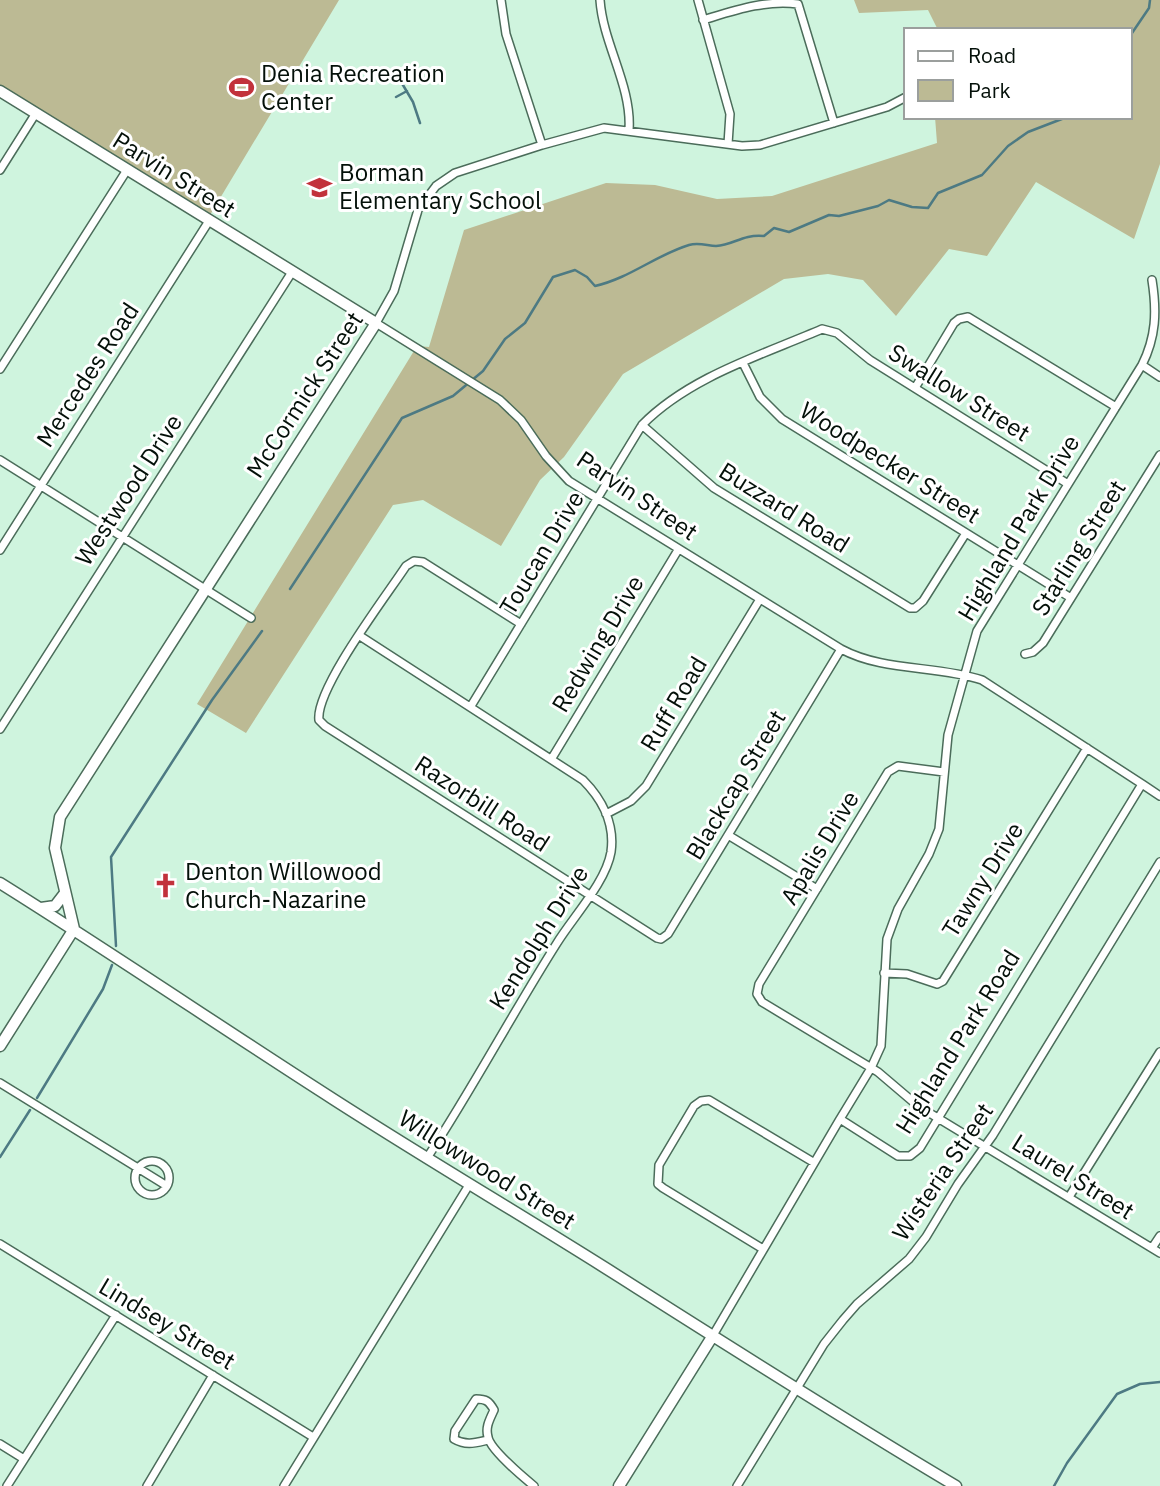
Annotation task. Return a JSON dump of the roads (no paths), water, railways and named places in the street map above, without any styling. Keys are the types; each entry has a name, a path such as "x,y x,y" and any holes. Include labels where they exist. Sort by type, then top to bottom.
{"street":[{"path":"502,0 506,34 542,145"},
{"path":"600,0 605,31 629,111 629,130"},
{"path":"698,0 730,114 728,144"},
{"path":"703,20 757,3 778,1 798,4 834,123"},
{"name":"Parvin Street","path":"0,91 500,400 521,421 546,456 569,481 760,600 841,649 870,660 964,674 995,687 1142,784"},
{"name":"McCormick Street","path":"74,929 55,848 60,817 376,323 394,291 415,219 429,194 445,179 465,169 595,130 612,128 728,144 760,145 896,104 904,98"},
{"path":"0,170 37,113"},
{"path":"0,369 127,170"},
{"name":"Mercedes Road","path":"0,550 209,221"},
{"name":"Westwood Drive","path":"0,729 292,272"},
{"name":"Highland Park Drive","path":"840,1119 877,1056 883,1032 885,955 891,924 929,854 939,829 948,735 978,631 1142,365 1153,337 1155,321 1152,280"},
{"path":"915,388 954,323 963,317 973,319 1116,407"},
{"name":"Toucan Drive","path":"471,706 642,425 671,400 701,383 822,328 832,330"},
{"name":"Swallow Street","path":"832,330 870,360 1068,484"},
{"name":"Woodpecker Street","path":"743,363 760,397 782,419 1071,598"},
{"path":"1142,365 1160,377"},
{"name":"Buzzard Road","path":"642,425 714,488 905,606 915,608 923,601 966,533"},
{"name":"Starling Street","path":"1025,654 1033,652 1043,643 1160,455"},
{"path":"0,460 251,618"},
{"name":"Redwing Drive","path":"552,758 678,550"},
{"path":"360,636 406,566 414,561 423,562 521,624"},
{"name":"Ruff Road","path":"607,814 631,801 646,786 760,600"},
{"name":"Kendolph Drive","path":"360,636 573,772 591,788 607,814 612,837 609,858 589,895 427,1158"},
{"name":"Razorbill Road","path":"360,636 328,685 319,720 653,937 661,939"},
{"name":"Blackcap Street","path":"661,939 668,934 841,649"},
{"name":"Tawny Drive","path":"884,974 907,974 937,984 943,981 1087,748"},
{"name":"Apalis Drive","path":"757,995 759,984 891,769 902,766 944,772"},
{"path":"1142,784 1160,796"},
{"name":"Highland Park Road","path":"840,1119 898,1156 904,1157 920,1149 1142,784"},
{"path":"728,835 817,889"},
{"name":"Wisteria Street","path":"737,1486 799,1389 824,1344 842,1320 918,1248 985,1146 1160,862"},
{"name":"Willowwood Street","path":"0,883 469,1185 956,1486"},
{"path":"41,908 55,906 65,893"},
{"path":"0,1046 74,929"},
{"name":"Laurel Street","path":"757,995 762,1002 872,1068 912,1102 1160,1253"},
{"path":"1069,1197 1160,1052"},
{"path":"0,1083 137,1170 167,1186"},
{"path":"763,1249 658,1184 659,1165 694,1107 699,1102 709,1100 813,1162"},
{"path":"619,1486 712,1337 840,1119"},
{"path":"149,1161 160,1163 169,1176 167,1186 159,1194 142,1193 136,1183 137,1170 149,1161"},
{"path":"284,1486 469,1185"},
{"path":"1152,1248 1160,1236"},
{"name":"Lindsey Street","path":"0,1244 313,1437"},
{"path":"7,1486 116,1315"},
{"path":"147,1486 213,1375"},
{"path":"488,1440 461,1444 454,1439 455,1431 476,1399 484,1399 494,1410 487,1425 488,1440 516,1471 534,1486"},
{"path":"0,1444 24,1459"}],"waterway":[{"path":"1132,33 1149,8 1150,0"},
{"path":"400,80 413,102 420,123"},
{"path":"396,97 407,91"},
{"path":"290,589 402,418 453,396 483,371 505,339 525,323 553,277 575,270 595,286 620,278 689,245 722,245 764,236 774,228 789,232 829,215 839,216 878,206 889,200 912,207 928,208 938,193 982,175 1008,146 1028,132 1062,119"},
{"path":"116,946 111,857 212,700 262,631"},
{"path":"37,1098 103,989 112,965"},
{"path":"0,1157 30,1110"},
{"path":"1054,1486 1067,1463 1117,1394 1140,1384 1160,1382"}],"place":[{"name":"Denia Recreation Center","path":"241,88"},
{"name":"Borman Elementary School","path":"319,187"},
{"name":"Denton Willowood Church-Nazarine","path":"165,886"}]}
